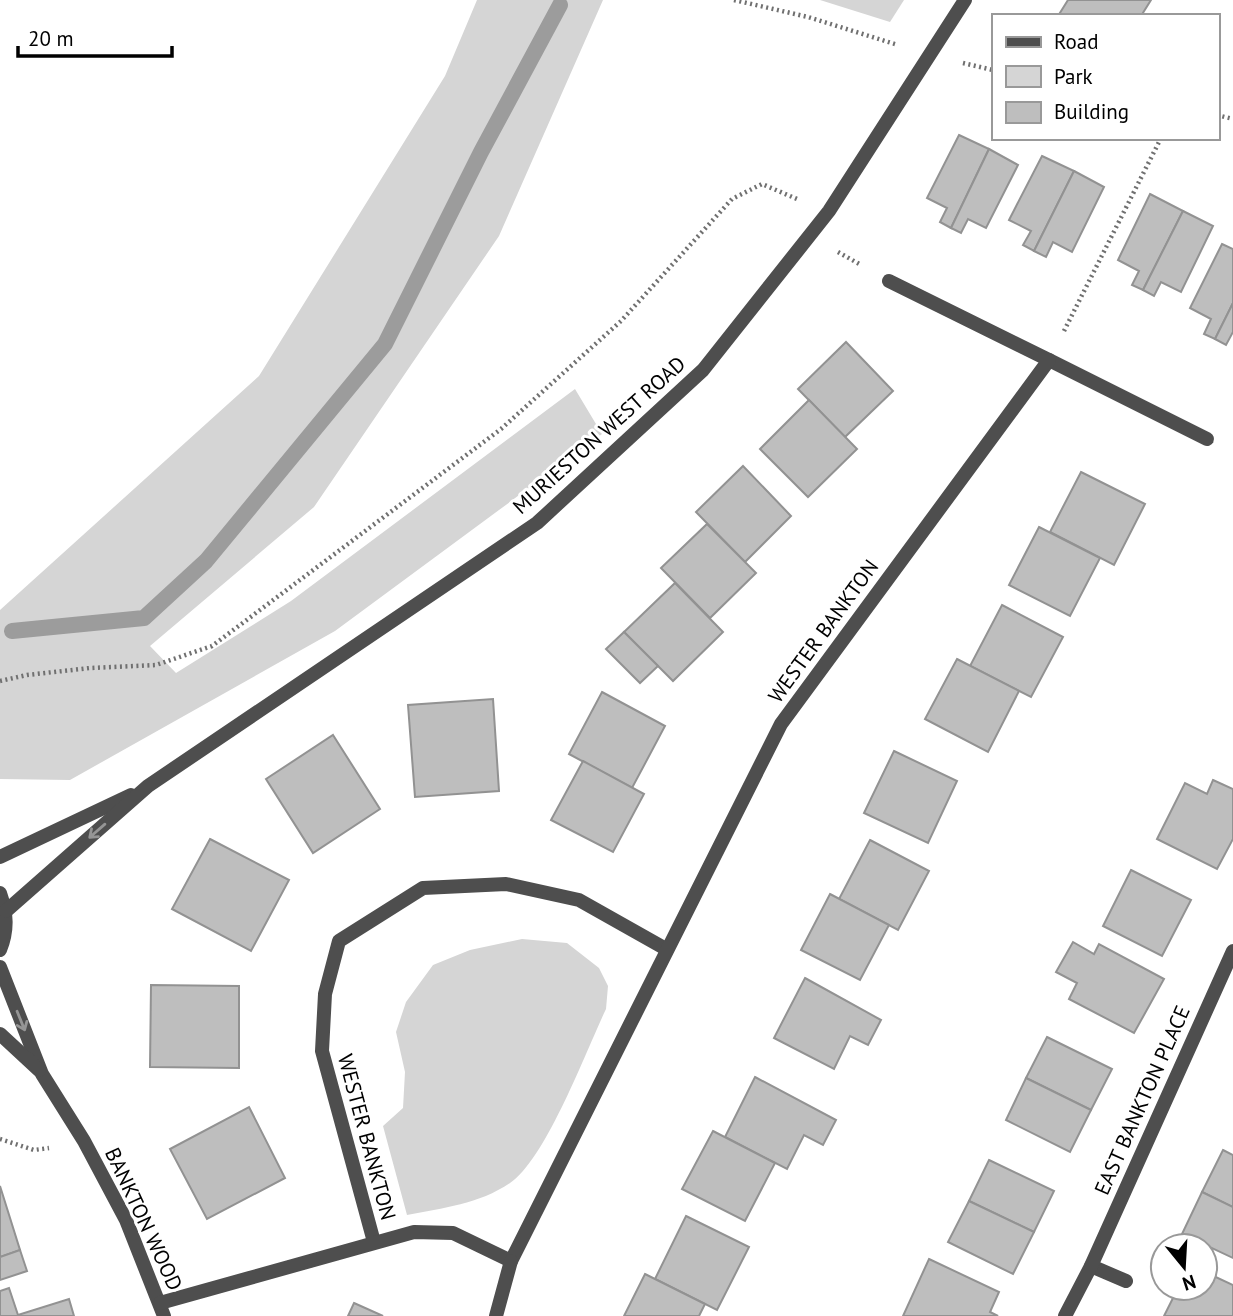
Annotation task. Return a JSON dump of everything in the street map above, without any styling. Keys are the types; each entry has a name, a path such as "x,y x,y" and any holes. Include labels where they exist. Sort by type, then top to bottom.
{"street":[{"name":"MURIESTON WEST ROAD","path":"6,911 148,786 537,523 703,370 829,211 965,0"},
{"path":"889,281 1207,439"},
{"name":"WESTER BANKTON","path":"496,1316 511,1261 781,724 1049,360"},
{"name":"MURIESTON WEST ROAD","path":"0,857 148,786"},
{"name":"WESTER BANKTON","path":"373,1242 322,1051 325,993 339,942 423,888 506,884 579,900 666,949"},
{"path":"0,893 6,911 6,935 0,950"},
{"name":"EAST BANKTON PLACE","path":"1065,1316 1091,1266 1233,951"},
{"path":"0,968 42,1074 84,1141"},
{"path":"0,1034 42,1074"},
{"name":"BANKTON WOOD","path":"84,1141 126,1220 162,1309"},
{"name":"WESTER BANKTON","path":"162,1309 373,1242 414,1232 453,1233 511,1261"},
{"path":"1091,1266 1126,1281"}],"path":[{"path":"734,0 808,17 929,56"},
{"path":"1049,360 1160,140"},
{"path":"0,681 90,668 156,665 212,646 501,429 621,321 733,199 762,184 829,211"},
{"path":"810,235 889,281"},
{"path":"0,1139 34,1150 84,1141"}],"green space":[{"path":"477,0 603,0 499,236 314,507 150,646 176,673 291,601 575,389 602,434 335,631 70,780 0,779 0,610 259,376 445,76"},
{"path":"820,0 904,0 890,22"},
{"path":"522,939 567,943 599,968 608,986 606,1009 551,1128 524,1170 510,1183 486,1196 407,1215 383,1126 403,1108 405,1072 396,1032 406,1002 433,965 470,950"}],"building":[{"path":"1068,0 1151,0 1142,14 1059,14"},
{"path":"959,135 989,149 951,228 940,222 947,208 927,198"},
{"path":"989,149 1018,165 986,228 968,219 961,233 951,228"},
{"path":"1042,156 1074,171 1034,251 1023,245 1031,231 1009,220"},
{"path":"1074,171 1104,187 1072,252 1053,242 1046,257 1034,251"},
{"path":"1150,194 1183,211 1143,290 1132,285 1139,271 1118,260"},
{"path":"1183,211 1213,226 1181,292 1161,282 1154,296 1143,290"},
{"path":"1222,244 1233,249 1233,303 1215,339 1204,334 1211,319 1190,308"},
{"path":"1233,303 1233,332 1226,345 1215,339"},
{"path":"846,342 893,391 845,437 798,389"},
{"path":"809,400 857,449 808,497 760,449"},
{"path":"743,466 791,516 745,562 696,512"},
{"path":"1081,472 1145,504 1114,565 1050,532"},
{"path":"707,524 756,573 710,618 661,568"},
{"path":"1039,527 1100,558 1070,616 1009,585"},
{"path":"675,583 723,632 673,681 624,632"},
{"path":"1002,605 1063,637 1031,697 970,666"},
{"path":"624,632 658,666 640,683 606,649"},
{"path":"957,659 1019,691 988,752 925,719"},
{"path":"602,692 665,726 632,788 569,754"},
{"path":"493,699 499,791 415,797 408,705"},
{"path":"333,735 380,809 313,853 266,779"},
{"path":"894,751 957,781 928,843 864,813"},
{"path":"583,761 644,794 613,852 551,820"},
{"path":"1213,780 1233,789 1233,839 1217,869 1157,839 1185,783 1207,794"},
{"path":"210,839 289,880 251,951 172,909"},
{"path":"870,840 929,871 898,930 839,899"},
{"path":"1131,870 1191,900 1162,956 1103,926"},
{"path":"830,894 889,925 860,980 801,950"},
{"path":"1073,942 1094,954 1099,944 1164,979 1134,1033 1069,999 1077,983 1056,972"},
{"path":"805,978 881,1020 868,1045 850,1036 834,1069 774,1038"},
{"path":"151,985 239,986 239,1068 150,1067"},
{"path":"1047,1037 1112,1069 1091,1110 1026,1078"},
{"path":"755,1077 836,1120 823,1145 804,1135 787,1169 725,1137"},
{"path":"1026,1078 1091,1110 1070,1152 1006,1120"},
{"path":"249,1107 285,1178 207,1219 170,1149"},
{"path":"713,1131 775,1163 745,1221 682,1189"},
{"path":"1223,1150 1233,1155 1233,1207 1202,1192"},
{"path":"989,1160 1054,1191 1034,1232 969,1201"},
{"path":"0,1186 20,1250 0,1257"},
{"path":"1202,1192 1233,1207 1233,1258 1219,1251 1219,1232 1183,1232"},
{"path":"969,1201 1034,1232 1013,1274 948,1242"},
{"path":"686,1216 749,1247 717,1310 655,1279"},
{"path":"20,1250 27,1271 0,1280 0,1257"},
{"path":"929,1259 999,1292 990,1312 998,1316 903,1316"},
{"path":"645,1274 705,1304 699,1316 624,1316"},
{"path":"1219,1278 1233,1285 1233,1316 1164,1316 1171,1302 1219,1302"},
{"path":"9,1288 18,1315 69,1299 74,1316 0,1316 0,1291"},
{"path":"354,1303 383,1316 348,1316"}],"waterway":[{"path":"12,631 144,618 206,561 385,344 481,152 560,5"}]}
